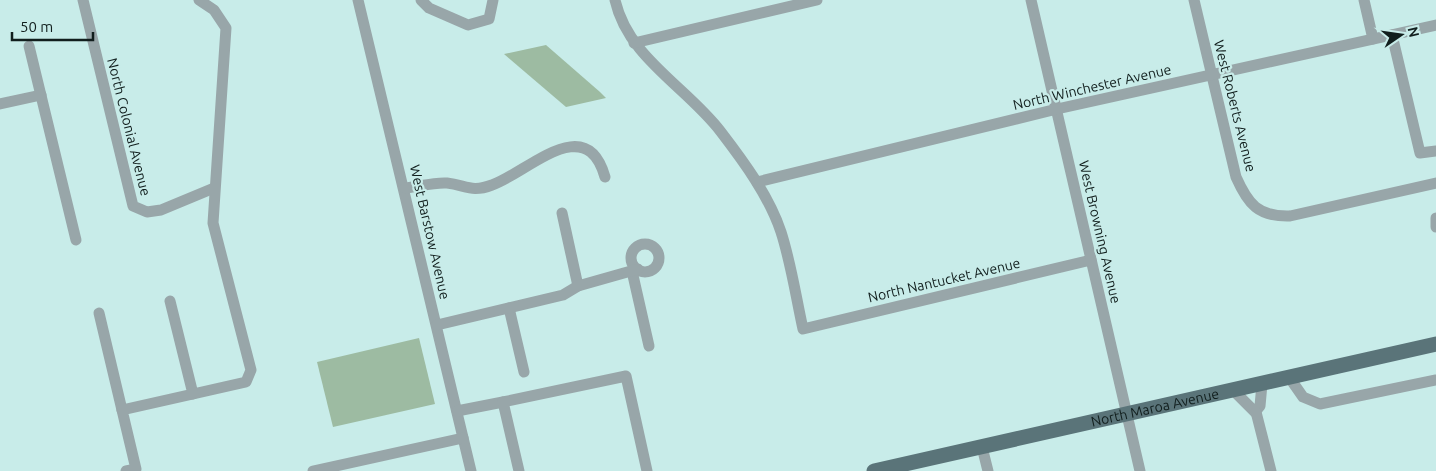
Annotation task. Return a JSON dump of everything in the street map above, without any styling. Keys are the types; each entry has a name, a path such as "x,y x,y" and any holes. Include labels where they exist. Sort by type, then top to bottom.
{"main road":[{"name":"North Maroa Avenue","path":"874,471 1436,344"}],"street":[{"name":"North Colonial Avenue","path":"83,0 133,206 147,212 161,210 214,188"},
{"path":"122,410 246,382 252,370 213,223 226,28 214,10 199,0"},
{"name":"West Barstow Avenue","path":"358,0 405,188 471,471"},
{"path":"421,0 430,8 468,25 489,19 493,0"},
{"path":"615,0 618,14 634,43 719,130 757,182"},
{"path":"634,43 817,0"},
{"name":"West Browning Avenue","path":"1031,0 1140,471"},
{"name":"West Roberts Avenue","path":"1194,0 1236,177 1245,197 1261,212 1275,216 1290,216 1436,183"},
{"path":"1364,0 1373,39"},
{"name":"North Winchester Avenue","path":"757,182 1057,109 1436,25"},
{"path":"1392,35 1420,153 1436,151"},
{"path":"29,46 76,240"},
{"path":"0,104 41,95"},
{"path":"405,188 446,183 470,190 492,185 537,159 566,148 581,146 592,152 601,163 605,177"},
{"name":"North Nantucket Avenue","path":"757,182 781,232 803,329 1091,260"},
{"path":"562,213 578,286"},
{"path":"1436,218 1436,227"},
{"path":"437,325 564,295 578,286 635,270 649,346"},
{"path":"170,301 194,394"},
{"path":"509,308 524,372"},
{"path":"99,313 122,410 131,470"},
{"path":"457,411 626,376 647,471"},
{"path":"1289,378 1303,397 1320,404 1436,380"},
{"path":"1256,412 1260,406 1262,384"},
{"path":"1233,390 1247,406 1256,412 1271,471"},
{"path":"503,402 519,471"},
{"path":"313,471 362,466 463,438"},
{"path":"982,446 988,471"}],"green space":[{"path":"546,45 606,98 566,107 504,54"},
{"path":"419,338 435,404 333,427 317,362"}]}
